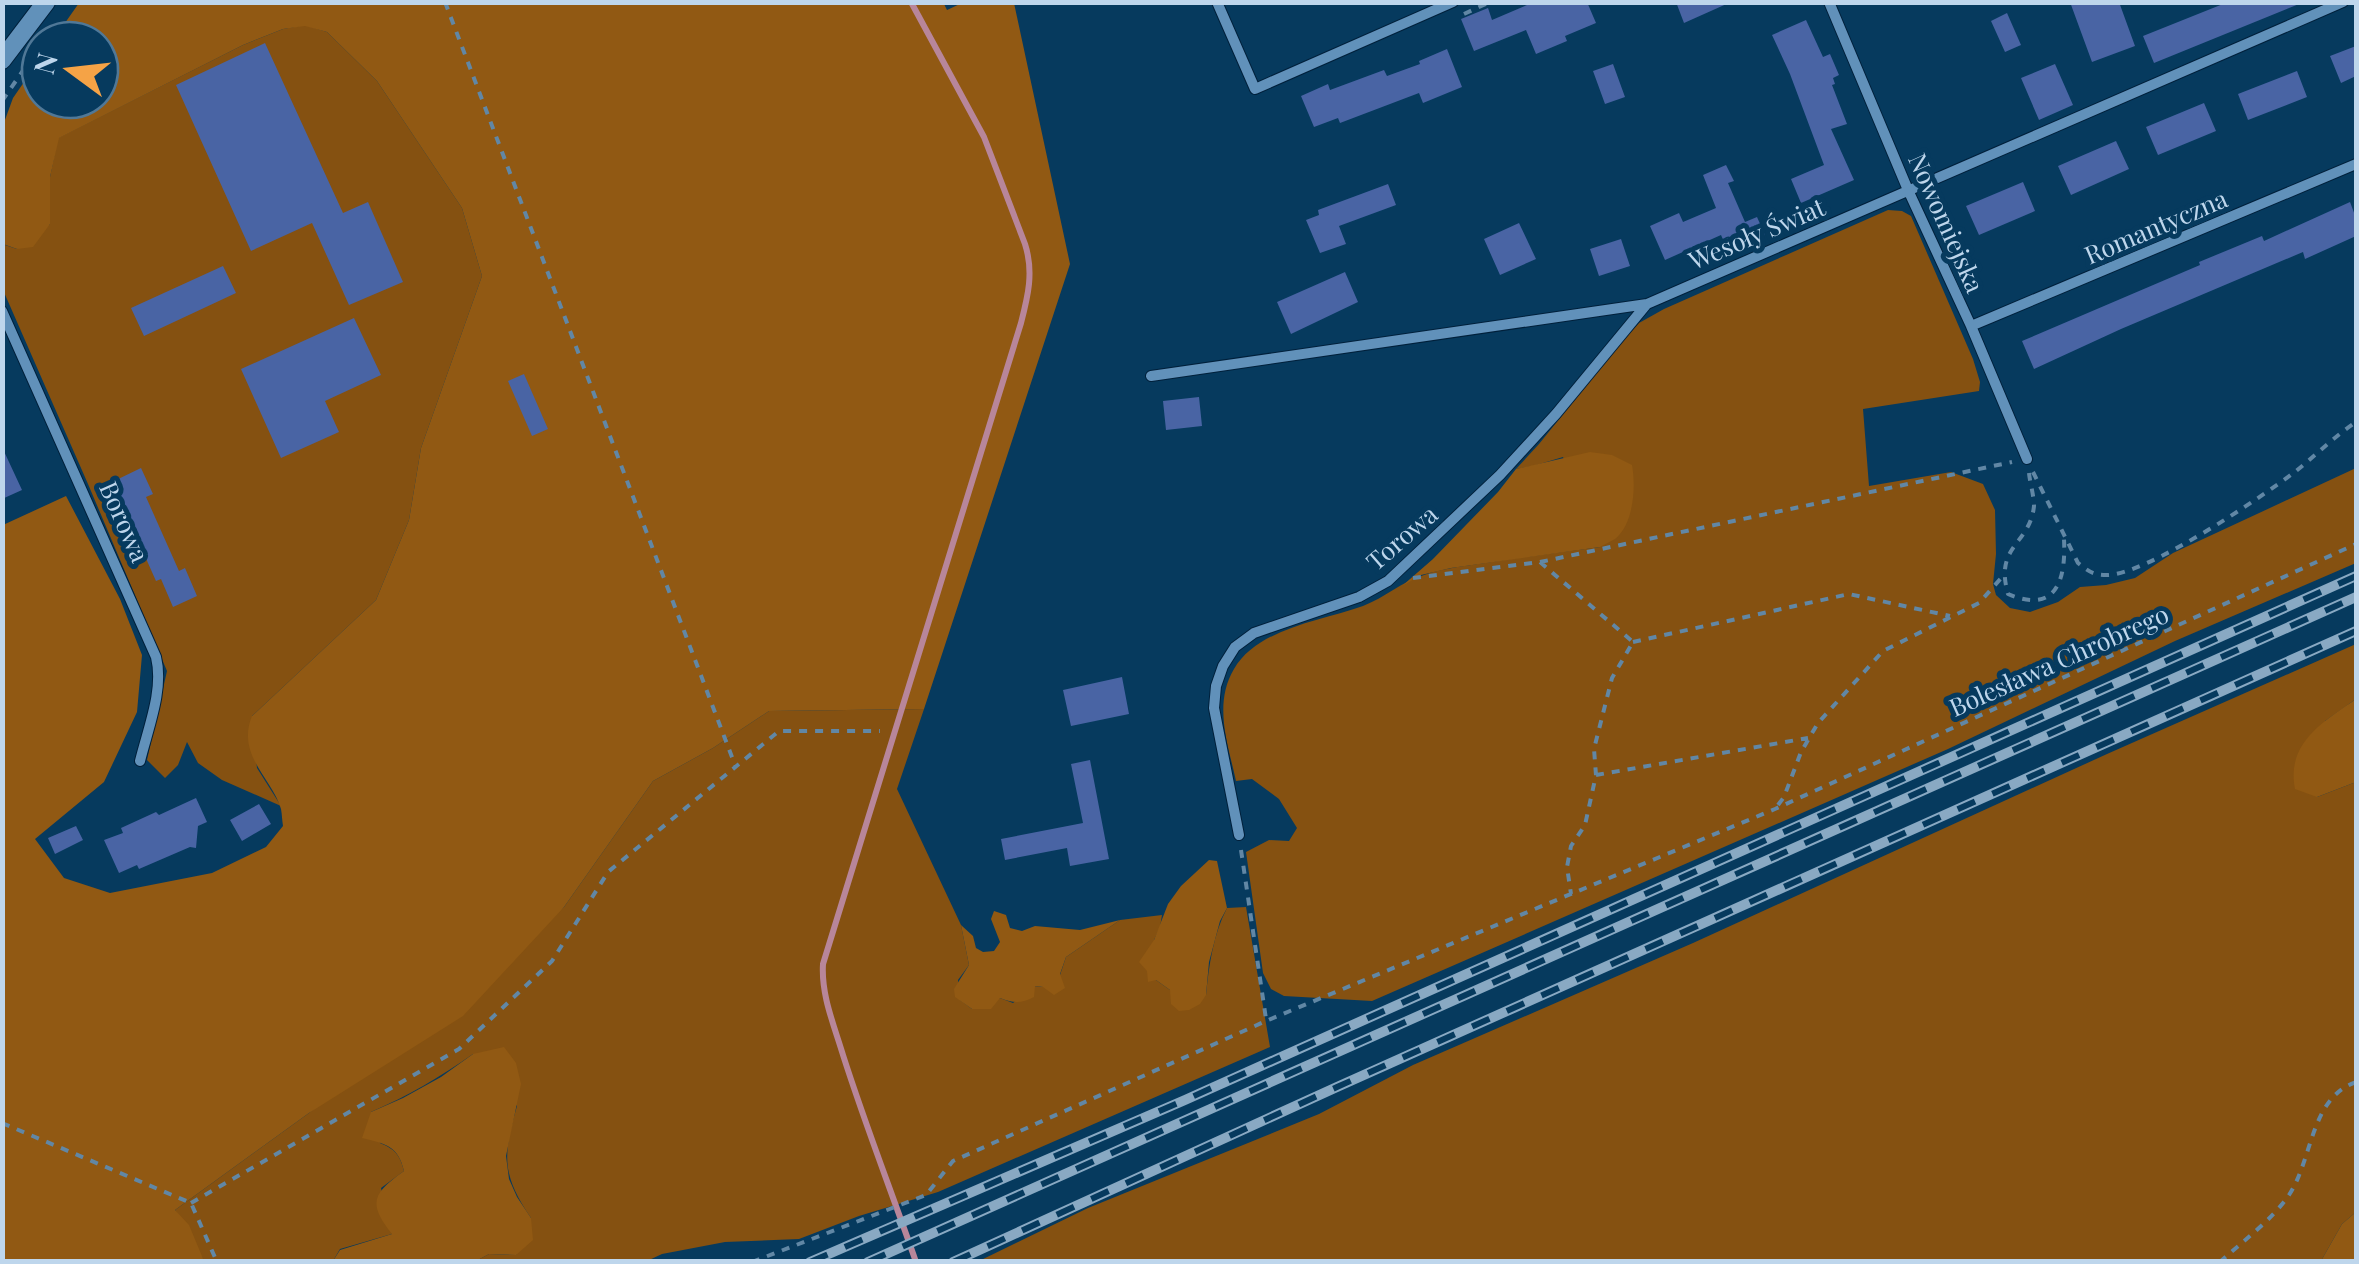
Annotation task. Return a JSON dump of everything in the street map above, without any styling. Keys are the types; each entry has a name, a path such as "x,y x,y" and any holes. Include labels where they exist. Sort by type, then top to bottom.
{"street":[{"path":"2,60 46,2"},
{"path":"1216,2 1255,89 1453,2"},
{"name":"Nowomiejska","path":"1830,2 2026,459"},
{"name":"Wesoły Świat","path":"1151,376 1647,304 2343,2"},
{"name":"Romantyczna","path":"1971,326 2356,164"},
{"name":"Torowa","path":"1239,836 1214,708 1216,686 1235,647 1254,634 1359,597 1388,581 1556,414 1647,304"},
{"name":"Borowa","path":"2,311 8,338 156,657 158,686 140,761"}],"path":[{"path":"445,2 736,766"},
{"path":"2,101 20,75"},
{"path":"2026,459 2078,563 2092,574 2108,576 2148,564 2228,516 2293,473 2356,422"},
{"path":"1388,581 1540,562 2026,459"},
{"path":"2026,459 2034,506 2025,531 2008,552 2003,576 2008,594 2026,602 2043,598 2060,586 2065,566 2064,534"},
{"name":"Bolesława Chrobrego","path":"752,1262 926,1196 953,1161 1266,1021 1775,809 2356,544"},
{"path":"1540,562 1633,642"},
{"path":"1775,809 1818,723 1883,651 1979,603 2003,576"},
{"path":"1572,894 1566,867 1570,846 1584,825 1596,775 1594,749 1612,678 1633,642 1849,594 1952,616"},
{"path":"191,1203 459,1048 552,961 608,872 779,731 880,731"},
{"path":"1596,775 1811,738"},
{"path":"1239,836 1266,1021"},
{"path":"2220,1262 2289,1196 2306,1160 2317,1122 2330,1100 2356,1082"},
{"path":"2,1123 191,1203 217,1262"}],"shaded area":[{"path":"943,2 947,10 962,3 1014,3 1070,264 924,709 769,711 653,781 564,907 463,1016 309,1113 175,1210 189,1225 204,1261 3,1261 3,525 66,496 120,599 142,655 137,712 104,782 35,839 64,878 110,893 212,873 266,847 283,826 277,798 252,754 248,730 252,716 376,600 409,520 421,448 482,276 462,208 377,81 327,32 305,26 283,29 120,107 120,20 67,20 79,3"},
{"path":"305,25 327,32 377,81 462,208 482,276 421,448 409,520 376,600 252,716 257,768 281,806 222,780 198,763 187,742 178,765 165,778 147,760 167,671 3,290 2,244 17,249 50,224 50,177 58,138 94,120 120,120 120,107 283,29"},
{"path":"20,88 20,120 95,120 59,138 50,177 50,224 33,247 17,249 3,244 2,128"},
{"path":"1888,210 1911,216 1980,382 1979,391 1863,409 1869,486 1951,472 1983,484 1995,510 1993,584 1996,595 2010,608 2030,612 2058,602 2080,587 2135,578 2173,553 2356,468 2356,563 2175,641 1948,749 1372,1001 1284,996 1271,989 1263,973 1246,852 1269,840 1289,841 1297,828 1279,799 1252,779 1236,781 1226,739 1224,696 1234,669 1245,655 1274,635 1363,606 1432,573 1600,547 1563,457 1516,469 1620,344 1639,323 1664,309"},
{"path":"1590,452 1612,455 1632,465 1630,515 1615,539 1600,547 1451,568 1421,575 1402,586 1433,559 1516,469"},
{"path":"2356,644 2356,699 2325,721 2317,797 2356,782 2356,1212 2342,1224 2321,1261 977,1262 1088,1208 1319,1114 1413,1065"},
{"path":"2356,699 2356,782 2317,797 2295,789 2296,759 2302,746 2320,725"},
{"path":"924,709 897,789 961,925 969,965 958,980 960,1000 972,1009 1000,998 1013,1003 1034,986 1043,987 1060,975 1066,957 1120,920 1162,915 1154,940 1156,980 1170,990 1206,995 1212,950 1222,918 1227,908 1246,907 1270,1047 938,1192 799,1239 725,1242 662,1254 647,1261 476,1261 489,1254 516,1255 531,1218 514,1189 507,1164 517,1106 473,1054 424,1086 371,1112 380,1143 396,1153 404,1171 381,1188 392,1234 340,1249 333,1261 204,1261 175,1210 309,1113 564,907 653,781 769,711"},
{"path":"1209,860 1217,861 1227,908 1209,962 1206,995 1200,1004 1179,1011 1171,1004 1170,990 1156,980 1148,982 1147,971 1139,962 1154,940 1168,904"},
{"path":"994,911 1006,915 1010,928 1022,931 1035,926 1080,930 1120,920 1066,957 1060,974 1065,988 1054,995 1035,986 1034,997 1029,999 1017,1002 1000,998 991,1009 972,1009 955,997 954,989 969,965 961,925 973,936 976,948 994,951 1000,942 991,919"},
{"path":"504,1047 516,1063 521,1084 506,1156 509,1179 531,1218 533,1240 516,1255 489,1254 476,1261 333,1261 340,1250 392,1234 379,1214 377,1199 404,1171 394,1151 362,1138 371,1112 441,1077 473,1054"},
{"path":"2356,1212 2356,1261 2321,1261 2342,1224"}],"building":[{"path":"1534,2 1587,2 1596,23 1536,54 1526,30 1474,51 1461,19 1488,8 1492,20"},
{"path":"1676,2 1731,2 1684,23"},
{"path":"2070,2 2119,2 2135,46 2092,62"},
{"path":"2228,2 2304,2 2154,63 2143,36"},
{"path":"2007,13 2021,45 2005,52 1991,21"},
{"path":"1806,20 1823,57 1830,54 1839,75 1833,78 1832,85 1847,124 1831,129 1854,180 1801,203 1791,179 1824,165 1772,35"},
{"path":"265,43 343,213 368,202 403,282 349,305 312,223 251,251 176,85"},
{"path":"2356,46 2356,76 2341,83 2330,56"},
{"path":"1447,49 1462,87 1423,103 1419,93 1340,123 1338,118 1314,127 1301,96 1328,84 1330,90 1384,70 1387,76"},
{"path":"1613,64 1625,97 1605,104 1593,71"},
{"path":"2055,64 2073,105 2039,120 2021,78"},
{"path":"2297,71 2307,97 2248,120 2238,94"},
{"path":"2204,103 2216,131 2158,155 2146,127"},
{"path":"2116,141 2129,169 2071,195 2058,166"},
{"path":"1726,165 1734,181 1728,183 1745,222 1757,217 1765,235 1728,251 1721,235 1665,260 1650,226 1679,213 1683,222 1716,208 1703,175"},
{"path":"2023,182 2035,211 1979,235 1966,206"},
{"path":"1388,184 1396,205 1339,226 1346,244 1320,253 1306,220 1319,215 1318,210"},
{"path":"2350,202 2356,218 2356,236 2305,259 2303,252 2034,369 2022,341 2200,265 2199,262 2262,236 2264,241"},
{"path":"1519,223 1536,259 1500,275 1484,239"},
{"path":"1621,239 1630,266 1599,276 1590,249"},
{"path":"223,266 236,293 144,336 131,308"},
{"path":"1345,272 1358,302 1291,334 1277,302"},
{"path":"354,318 381,375 325,401 339,432 281,458 241,369"},
{"path":"524,374 548,429 532,436 508,381"},
{"path":"1199,397 1202,426 1166,430 1163,401"},
{"path":"2,447 22,490 2,499"},
{"path":"141,468 153,494 146,497 179,571 185,568 197,596 173,607 161,579 156,581 112,482"},
{"path":"1122,677 1129,714 1071,726 1063,690"},
{"path":"1090,760 1109,859 1070,866 1067,848 1005,860 1001,839 1083,823 1071,764"},
{"path":"196,798 207,822 198,826 196,848 119,873 104,840 156,812 159,815"},
{"path":"259,804 271,824 242,841 230,820"},
{"path":"76,826 83,840 55,854 48,838"}],"waterway":[{"path":"911,2 984,137 1025,244 1030,274 1021,323 823,964 832,1021 916,1262"}],"railway":[{"path":"810,1262 1185,1100 2356,576"},
{"path":"868,1262 2356,597"},
{"path":"953,1262 2356,631"}]}
